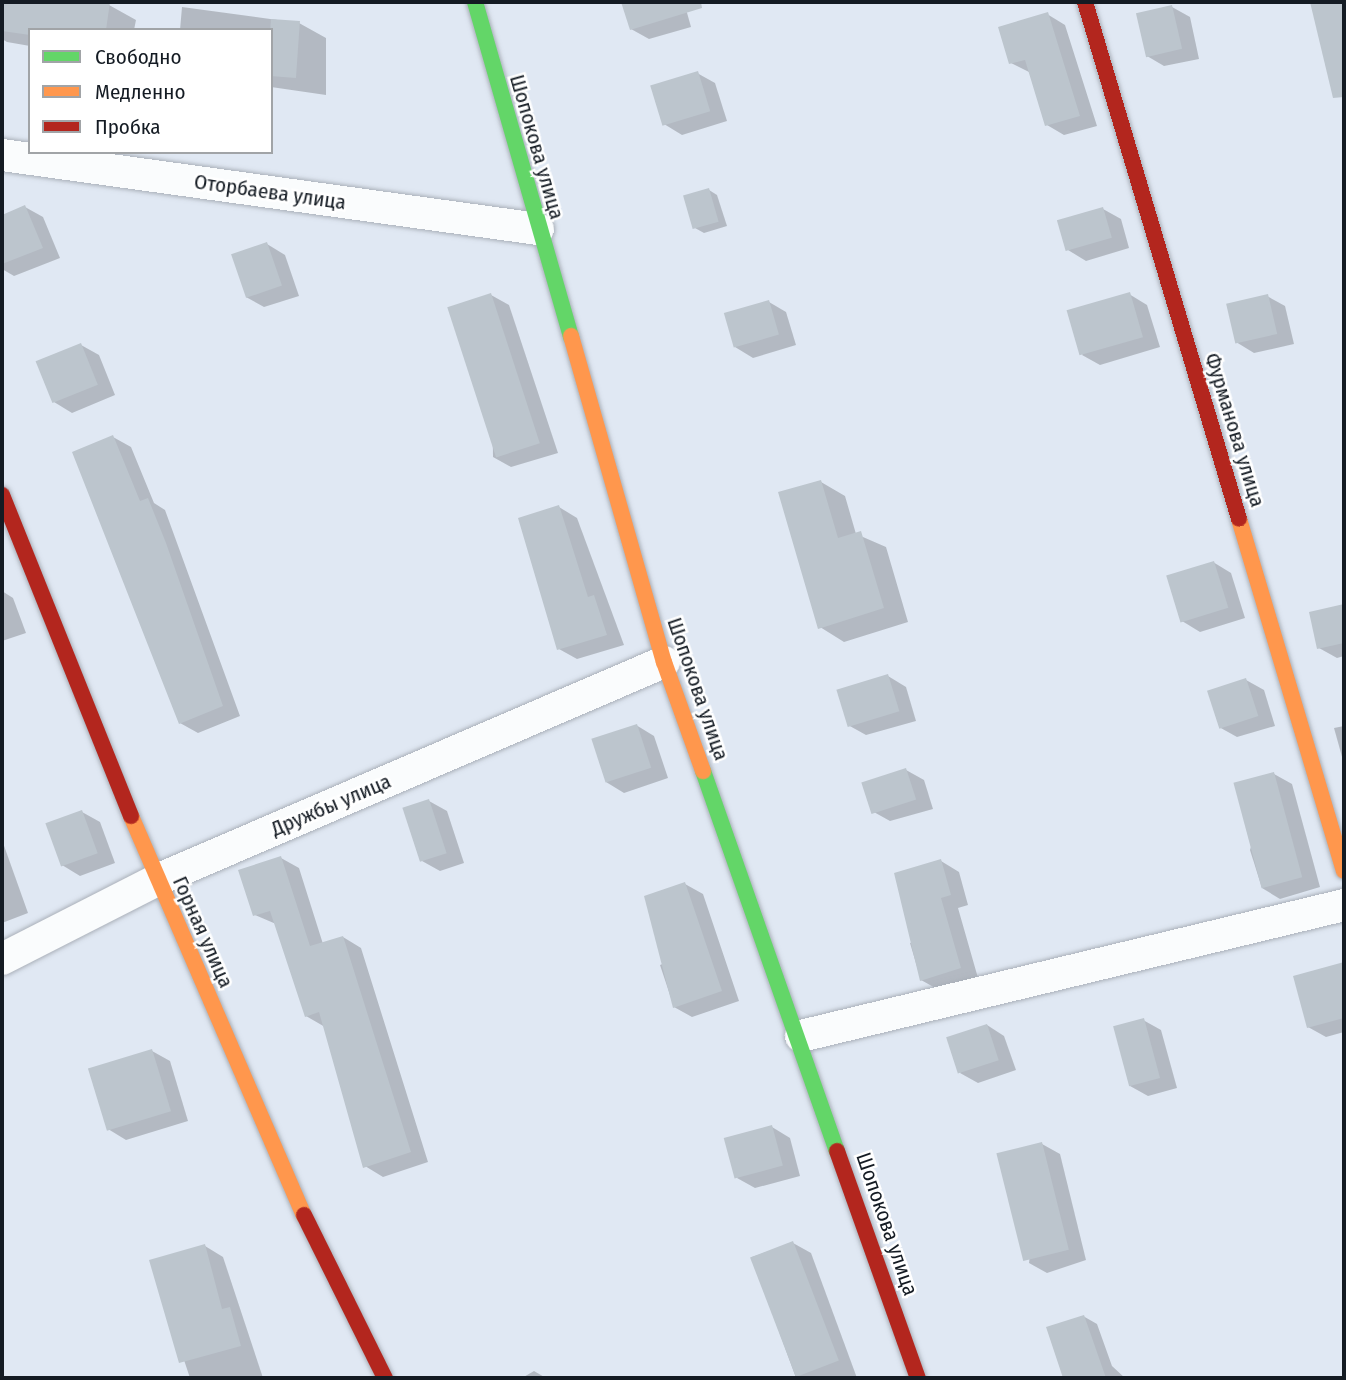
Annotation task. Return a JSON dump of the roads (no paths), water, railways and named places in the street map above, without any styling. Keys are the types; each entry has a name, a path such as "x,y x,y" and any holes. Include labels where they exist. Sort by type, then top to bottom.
{"street":[{"name":"Шопокова улица","path":"475,2 664,662 801,1036 918,1378"},
{"name":"Фурманова улица","path":"1085,2 1344,871"},
{"name":"Оторбаева улица","path":"2,155 538,229"},
{"name":"Горная улица","path":"2,495 157,880 312,1232 385,1378"},
{"name":"Дружбы улица","path":"2,959 157,880 664,662"},
{"path":"801,1036 1344,905"}]}
